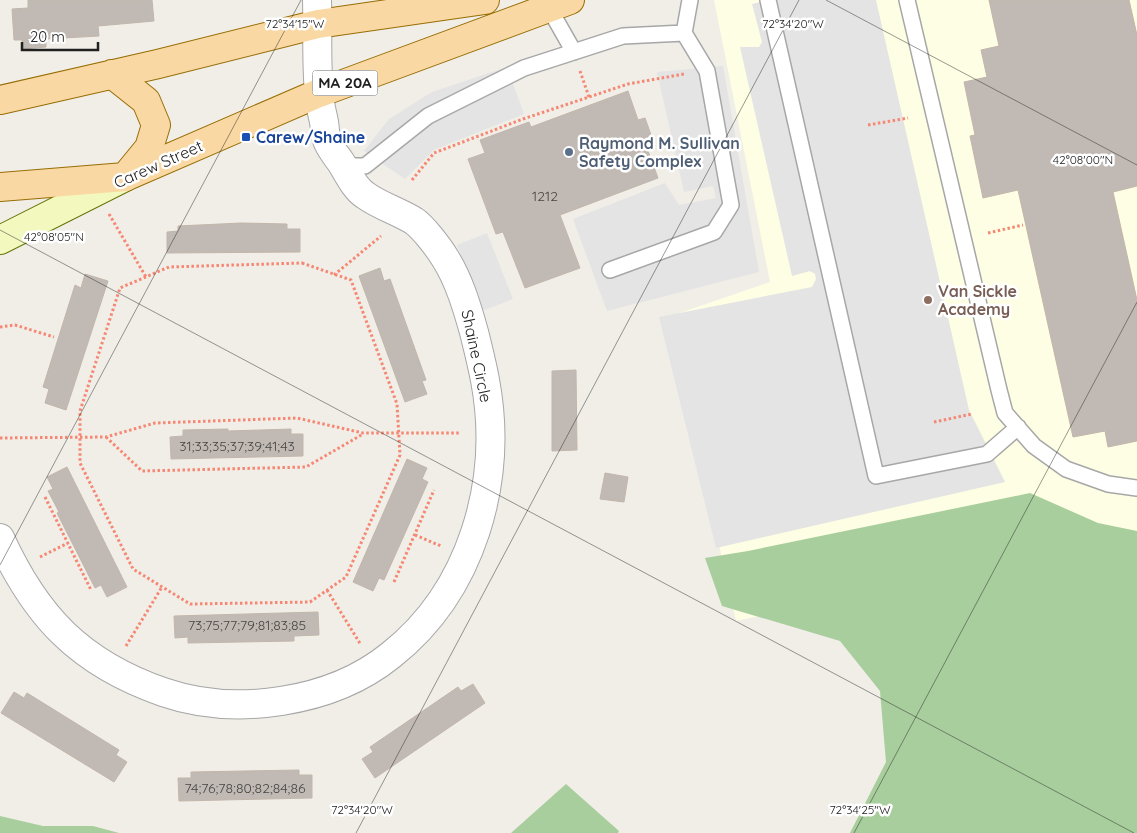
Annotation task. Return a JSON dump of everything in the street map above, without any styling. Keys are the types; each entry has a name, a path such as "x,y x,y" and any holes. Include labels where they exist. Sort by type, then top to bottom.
{"main road":[{"path":"0,100 158,64 317,12 485,0"},
{"name":"Carew Street","path":"0,240 126,177 318,93 559,4"},
{"path":"112,74 146,101 156,125 149,148 126,177"},
{"name":"MA 20A","path":"0,187 126,177"}],"street":[{"path":"317,12 318,93"},
{"name":"Shaine Circle","path":"0,538 28,593 48,619 74,643 112,669 134,681 168,694 205,702 267,703 317,693 340,684 363,674 406,644 425,624 442,601 458,575 471,545 481,515 488,481 490,446 486,381 464,300 446,258 417,222 362,194 327,142 318,93"}],"lane":[{"path":"610,270 714,232 731,206 707,71 684,33 690,0"},
{"path":"907,0 998,390 1005,413 1034,446 1066,469 1108,484 1137,488"},
{"path":"559,4 574,52"},
{"path":"770,7 876,476 987,454 1018,427"},
{"path":"343,166 365,166 428,116 524,68 623,36 684,33"}],"path":[{"path":"574,52 589,97"},
{"path":"412,180 434,154 523,119 628,84 707,71"},
{"path":"868,125 908,118"},
{"path":"97,192 146,277"},
{"path":"988,233 1023,225"},
{"path":"334,275 381,236"},
{"path":"302,263 334,275 351,280 397,404 400,455 346,577 310,602 190,604 133,568 80,463 80,411 120,288 169,267 302,263"},
{"path":"0,327 15,325 54,337"},
{"path":"934,422 972,414"},
{"path":"0,438 106,437 155,423 297,418 363,433 459,433"},
{"path":"106,437 142,471 306,467 363,433"},
{"path":"394,582 434,490"},
{"path":"45,497 91,590"},
{"path":"415,534 443,547"},
{"path":"40,557 68,544"},
{"path":"112,669 162,587"},
{"path":"327,590 361,646"}],"shaded area":[{"name":"Van Sickle Academy","path":"714,0 1137,0 1137,535 736,621 668,317 770,282"},
{"path":"770,0 876,0 969,410 1005,482 716,548 659,317 812,287 816,279 815,274 810,271 792,276 740,47 759,47 762,42 752,4"},
{"path":"723,66 759,272 607,311 573,219 665,183 679,205 716,198 713,186 684,192 657,72"},
{"path":"507,67 524,114 434,150 405,179 364,151 389,119 432,92"},
{"path":"487,233 513,299 482,311 457,245"}],"green space":[{"path":"1030,493 1098,523 1137,531 1137,833 850,833 886,762 880,691 840,641 722,606 705,558 748,551"},
{"path":"566,784 619,831 618,833 511,833"},
{"path":"0,816 43,826 93,826 119,833 0,833"}],"building":[{"path":"28,0 152,0 154,21 98,26 99,36 46,39 46,47 23,49 22,40 14,40 12,9 28,8"},
{"path":"989,0 1129,0 1137,35 1137,186 1113,192 1137,300 1137,441 1108,447 1105,431 1073,437 1018,190 983,198 970,136 975,135 964,82 987,77 981,50 999,46"},
{"name":"Raymond M. Sullivan Safety Complex","path":"628,91 638,120 645,118 655,146 647,148 658,178 560,215 580,268 525,288 503,232 496,234 468,159 485,153 480,140 529,122 531,127"},
{"path":"241,223 287,224 287,229 300,229 300,252 167,253 167,232 178,231 178,226"},
{"path":"380,268 384,281 390,279 426,380 422,381 427,394 405,402 359,276"},
{"path":"85,274 108,281 66,410 45,403 49,389 43,387 75,285 81,288"},
{"path":"576,370 577,450 552,451 552,371"},
{"path":"228,429 228,431 291,429 291,434 303,434 303,456 171,459 170,437 183,436 183,430"},
{"path":"407,459 427,468 422,479 428,482 384,580 379,578 373,591 353,582"},
{"path":"67,467 127,587 107,597 101,585 95,588 48,491 53,489 47,477"},
{"path":"605,473 628,477 624,502 600,499"},
{"path":"318,612 319,635 294,636 294,641 188,643 188,637 175,638 174,616"},
{"path":"473,684 485,703 375,778 362,759 373,752 370,747 458,687 461,691"},
{"path":"14,692 24,698 27,693 119,750 116,755 127,762 114,782 1,713"},
{"path":"299,770 299,775 312,775 312,798 179,801 178,778 191,778 191,772"}],"place":[{"name":"Carew/Shaine","path":"246,137"},
{"name":"Raymond M. Sullivan Safety Complex","path":"569,152"},
{"name":"Van Sickle Academy","path":"928,300"}]}
